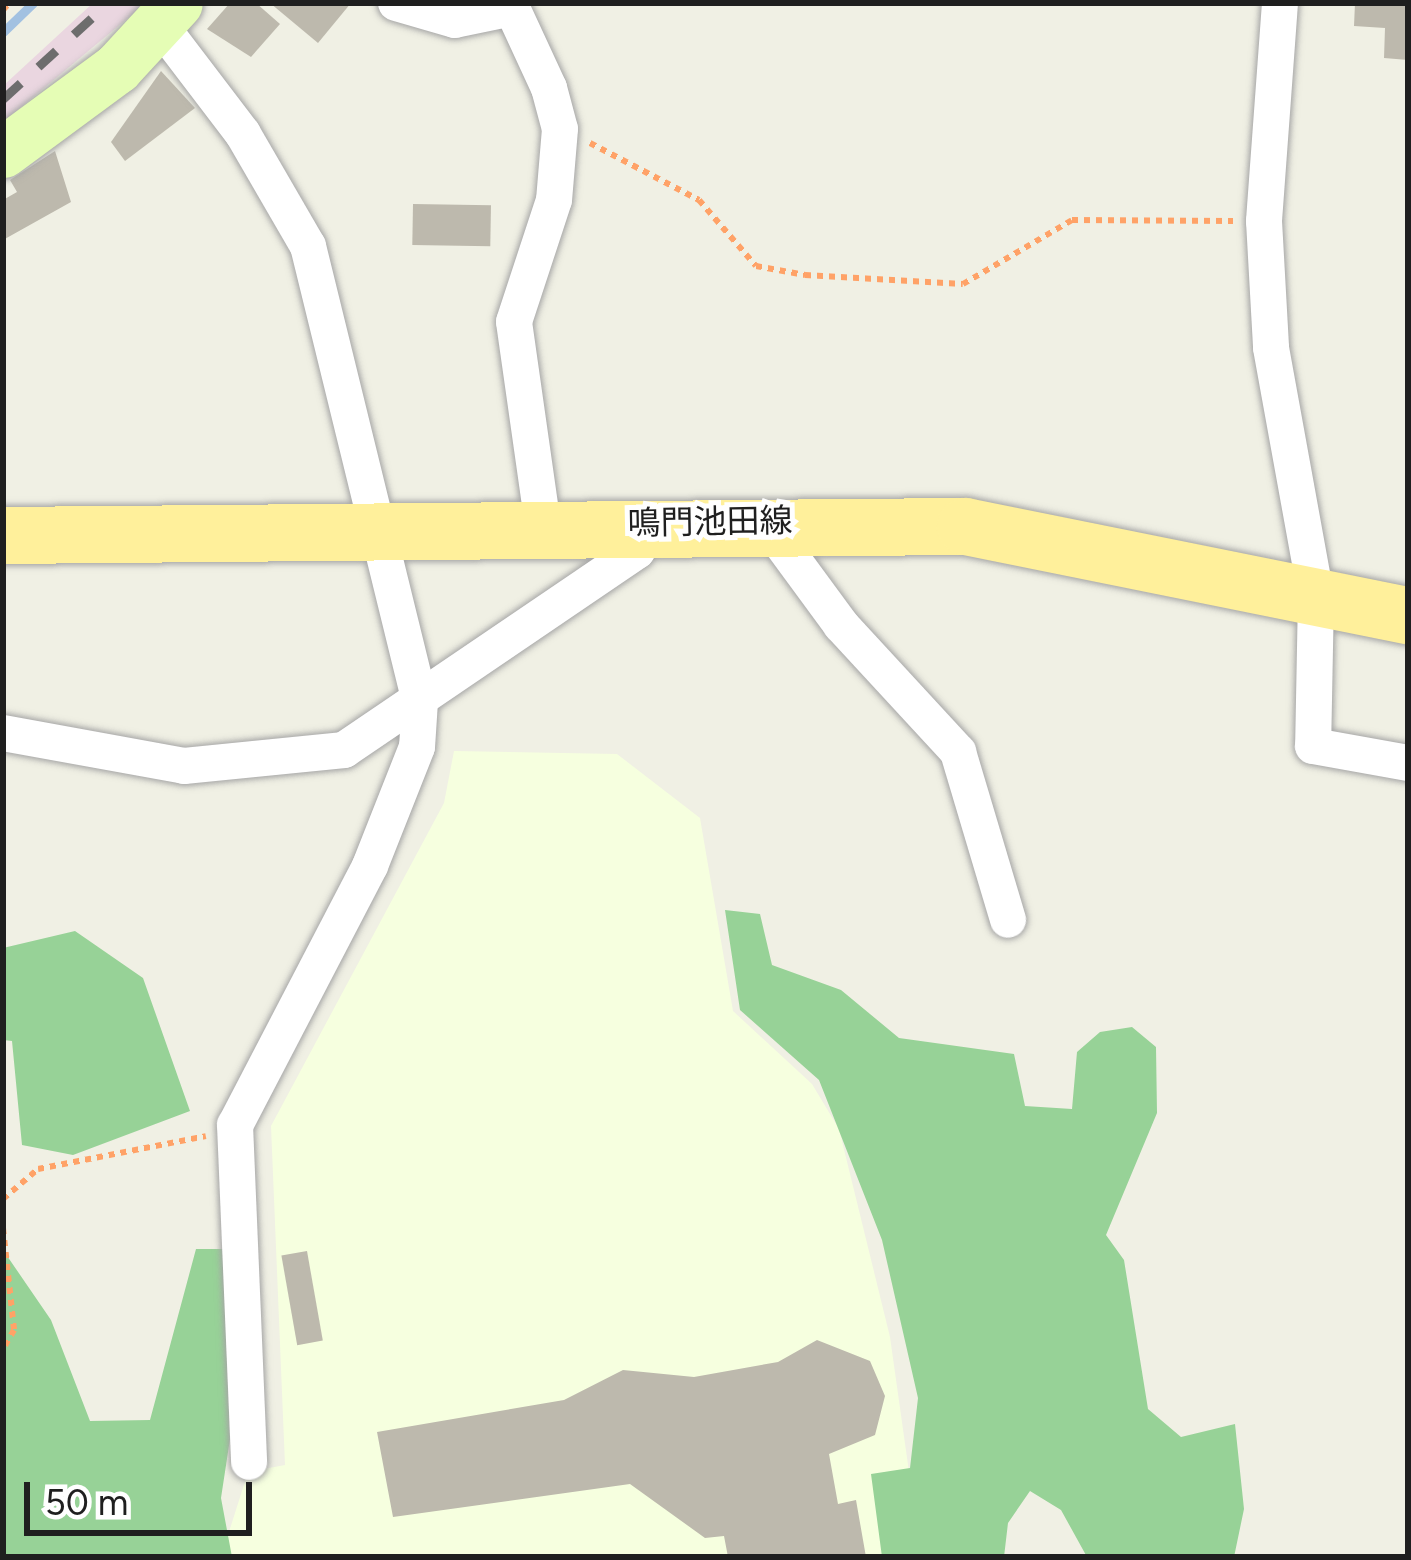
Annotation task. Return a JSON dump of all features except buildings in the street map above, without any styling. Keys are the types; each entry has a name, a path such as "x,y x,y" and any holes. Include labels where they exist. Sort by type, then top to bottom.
{"main road":[{"path":"3,152 169,14"},
{"name":"鳴門池田線","path":"3,535 764,520 965,526 1408,615"}],"street":[{"path":"396,3 455,20 512,8 560,129 549,222 514,322 543,526"},
{"path":"1280,3 1264,221 1271,348 1316,596 1313,746 1408,763"},
{"path":"169,14 291,206 420,701 417,747 370,866 235,1125 249,1462"},
{"path":"764,520 841,625 958,752 1009,920"},
{"path":"3,733 252,767 344,750 637,551 655,523"}],"path":[{"path":"3,10 10,3"},
{"path":"560,129 699,200 756,266 805,275 963,284 1072,220 1264,221"},
{"path":"3,1199 38,1169 167,1151 235,1125"},
{"path":"3,1228 14,1330 3,1348"}],"shaded area":[{"path":"93,3 146,3 3,122 3,86"},
{"path":"454,751 617,754 700,818 733,1011 812,1084 839,1129 890,1337 921,1557 221,1557 248,1472 285,1465 271,1126 444,803"}],"green space":[{"path":"725,910 760,914 772,965 841,990 899,1038 1014,1054 1025,1106 1072,1109 1077,1052 1100,1032 1132,1027 1156,1047 1157,1113 1106,1235 1124,1260 1148,1409 1181,1437 1235,1424 1244,1509 1234,1557 1087,1557 1061,1510 1030,1491 1008,1523 1004,1557 882,1557 871,1474 910,1468 918,1398 882,1240 819,1080 740,1010"},
{"path":"75,931 143,978 190,1111 73,1155 22,1145 12,1041 3,1040 3,948"},
{"path":"196,1249 223,1249 230,1439 221,1498 232,1557 3,1557 3,1250 51,1320 90,1421 150,1420"}],"waterway":[{"path":"3,32 33,3"}],"railway":[{"path":"3,99 108,3"}]}
